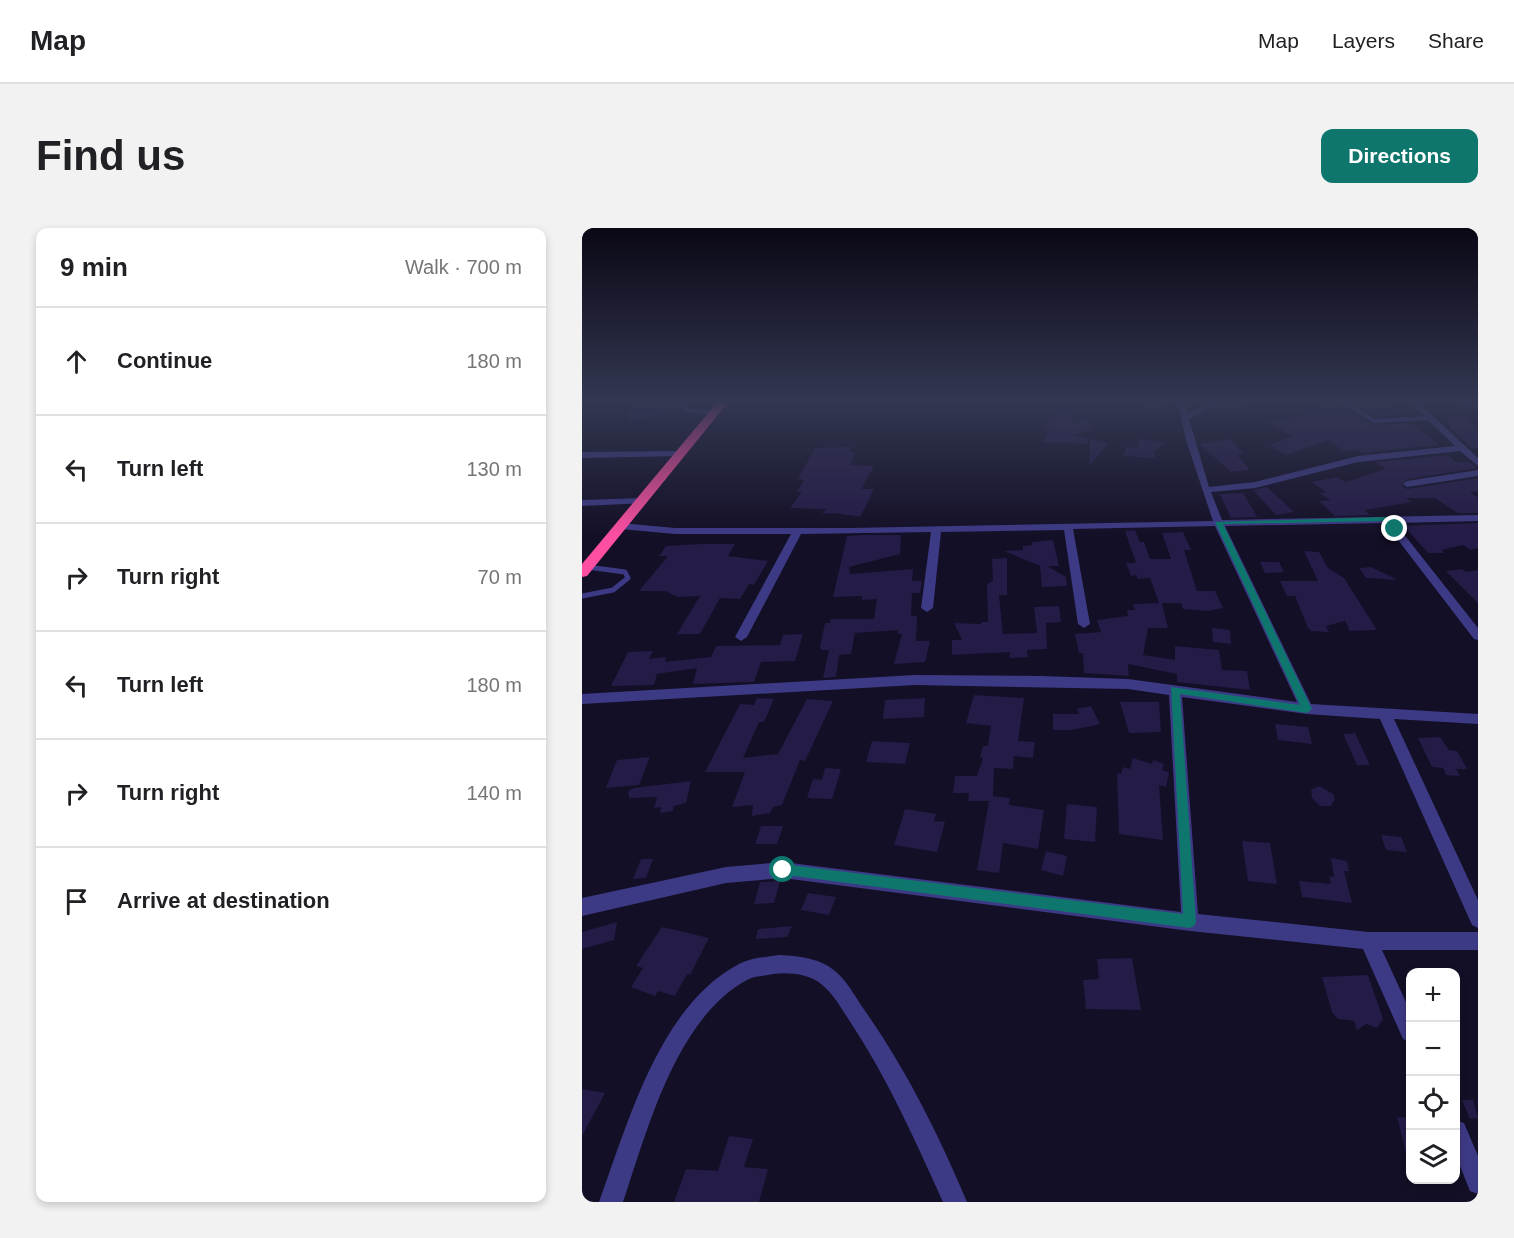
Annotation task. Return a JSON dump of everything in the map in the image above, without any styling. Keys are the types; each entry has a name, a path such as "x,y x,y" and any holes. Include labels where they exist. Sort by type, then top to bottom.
{"highway":[{"path":"585,570 688,445"}],"street":[{"path":"1191,445 1196,465 1219,522 1307,709"},
{"path":"1459,445 1478,463"},
{"path":"1206,490 1255,485 1358,459 1462,448"},
{"path":"582,455 682,453"},
{"path":"1407,484 1478,473"},
{"path":"582,503 643,501"},
{"path":"1465,517 1478,528"},
{"path":"621,526 675,531 936,529 1478,518"},
{"path":"1387,519 1478,636"},
{"path":"1068,526 1084,624"},
{"path":"927,608 936,529"},
{"path":"741,637 798,530"},
{"path":"582,699 915,680 1128,684 1307,709 1478,719"},
{"path":"1175,690 1190,922"},
{"path":"1385,714 1478,919"},
{"path":"582,907 726,875 783,870 1190,922 1368,941 1478,941"},
{"path":"1368,941 1406,1023"},
{"path":"611,1202 649,1099 695,1009 715,987 741,971 772,963 801,965 828,977 866,1027 913,1113 955,1202"},
{"path":"1460,1142 1478,1183"}],"lane":[{"path":"582,596 609,593 619,588 628,578 625,572 585,570"}],"building":[{"path":"1090,445 1107,445 1089,466"},
{"path":"1138,445 1162,445 1154,451 1155,458 1123,456 1127,447 1137,448"},
{"path":"1201,445 1236,445 1244,454 1237,455 1250,470 1231,472"},
{"path":"1270,445 1313,445 1286,455"},
{"path":"1336,445 1435,445 1362,453 1356,450 1344,452"},
{"path":"1468,445 1478,445 1478,448 1472,449"},
{"path":"851,447 849,452 855,452 850,465 874,466 861,489 874,489 860,517 835,513 822,514 827,509 790,508 802,492 797,492 804,480 798,479 815,448"},
{"path":"1448,455 1456,462 1469,462 1477,468 1407,479 1402,486 1407,489 1478,478 1478,491 1470,492 1478,498 1478,513 1458,513 1435,498 1406,498 1411,502 1365,510 1370,515 1335,516 1319,501 1331,500 1320,494 1326,492 1312,482 1337,477 1346,482 1386,469 1376,462"},
{"path":"1267,487 1294,512 1276,515 1253,490"},
{"path":"1243,493 1257,517 1231,518 1220,494"},
{"path":"1478,523 1478,548 1470,550 1463,545 1442,550 1444,553 1428,553 1404,526"},
{"path":"1135,530 1140,542 1144,542 1150,559 1171,559 1162,533 1183,532 1191,550 1184,550 1197,591 1215,591 1223,608 1209,611 1183,609 1181,603 1162,603 1168,628 1148,628 1143,655 1175,660 1175,646 1219,650 1222,670 1247,671 1250,690 1177,682 1177,674 1128,664 1129,676 1084,673 1083,653 1079,653 1075,634 1101,632 1097,620 1128,616 1127,610 1135,610 1133,604 1159,603 1150,578 1138,579 1136,575 1131,576 1126,563 1136,563 1125,531"},
{"path":"901,535 900,554 849,567 850,574 913,569 912,581 922,581 920,593 912,593 911,616 917,616 916,641 930,641 925,662 894,664 902,634 898,634 898,630 855,633 851,654 839,655 836,677 823,678 829,650 821,650 820,647 825,623 830,623 831,619 874,619 877,599 862,600 862,596 833,597 847,536"},
{"path":"1053,540 1059,566 1047,566 1066,577 1067,586 1042,587 1040,566 1004,551 1023,550 1023,546 1032,545 1032,542"},
{"path":"735,544 728,556 768,561 754,585 749,584 740,599 720,598 700,634 677,634 700,596 678,597 665,591 639,591 668,556 659,556 666,546"},
{"path":"1304,551 1319,552 1328,568 1344,578 1377,630 1350,631 1345,621 1326,626 1329,632 1311,631 1308,628 1295,596 1287,596 1280,581 1318,581"},
{"path":"1007,558 1007,595 999,595 1003,634 1037,633 1034,607 1059,606 1061,622 1046,623 1047,649 1027,650 1028,657 1009,658 1010,652 952,655 952,640 962,640 954,623 988,622 987,584 993,581 992,559"},
{"path":"1260,562 1279,562 1284,572 1265,573"},
{"path":"1371,567 1398,580 1366,578 1359,568"},
{"path":"1462,569 1466,572 1478,570 1478,603 1446,571"},
{"path":"1212,628 1230,630 1231,644 1213,642"},
{"path":"803,634 795,661 761,662 754,682 693,684 697,668 657,674 654,685 611,686 628,652 653,651 649,659 666,657 665,662 711,657 716,646 780,645 783,635"},
{"path":"974,695 1024,698 1018,741 1035,742 1033,758 1014,756 1013,769 994,768 993,796 1010,798 1009,805 1044,810 1038,849 1003,843 999,873 977,870 989,801 968,801 969,793 953,793 955,776 977,776 983,758 980,757 983,746 988,746 991,726 966,723"},
{"path":"757,698 774,699 764,722 759,722 743,758 778,754 807,699 833,701 805,761 800,760 782,805 773,807 770,813 752,816 753,805 732,807 745,772 705,772 740,704 754,705"},
{"path":"925,698 924,717 883,719 885,700"},
{"path":"1120,702 1159,702 1161,732 1129,733"},
{"path":"1091,706 1100,724 1072,730 1053,730 1053,714 1079,714 1077,709"},
{"path":"1275,724 1308,727 1312,744 1278,740"},
{"path":"1355,733 1370,765 1357,765 1343,734"},
{"path":"1440,737 1449,750 1457,751 1467,769 1456,769 1460,776 1446,775 1443,768 1432,767 1418,738"},
{"path":"872,741 910,743 905,764 866,762"},
{"path":"650,757 639,785 606,788 617,760"},
{"path":"1133,758 1152,764 1153,760 1164,764 1162,770 1169,772 1166,787 1159,785 1163,840 1119,834 1117,773 1121,774 1123,767 1130,769"},
{"path":"825,768 841,769 832,799 807,798 813,779 822,780"},
{"path":"691,781 686,803 674,806 673,811 660,813 661,807 654,808 657,797 629,798 628,791 634,788"},
{"path":"1319,786 1333,794 1335,799 1331,806 1320,806 1312,798 1311,790"},
{"path":"1067,804 1097,807 1095,842 1064,839"},
{"path":"905,809 936,814 934,821 945,822 937,852 894,845"},
{"path":"761,826 783,826 777,844 755,844"},
{"path":"1381,835 1401,837 1407,852 1386,850"},
{"path":"1242,841 1270,843 1277,884 1248,881"},
{"path":"1046,851 1067,856 1063,876 1041,870"},
{"path":"1331,858 1347,861 1349,871 1344,871 1352,903 1302,897 1299,881 1331,884 1329,876 1334,877"},
{"path":"641,859 653,859 646,878 633,879"},
{"path":"780,881 774,903 754,904 760,882"},
{"path":"808,893 836,897 829,915 801,910"},
{"path":"617,922 614,940 582,949 582,932"},
{"path":"792,926 787,937 756,939 758,929"},
{"path":"662,927 709,938 690,975 687,974 675,996 658,991 655,996 631,987 643,968 636,966"},
{"path":"1132,958 1141,1010 1086,1009 1083,980 1099,979 1097,959"},
{"path":"1368,975 1383,1019 1377,1028 1366,1024 1357,1030 1354,1021 1338,1019 1332,1012 1322,977"},
{"path":"582,1089 605,1093 582,1136"},
{"path":"1462,1100 1473,1100 1478,1118 1470,1119"},
{"path":"1397,1117 1406,1118 1406,1153"},
{"path":"729,1136 753,1139 744,1167 768,1169 759,1202 674,1202 686,1169 718,1171"}],"route":[{"path":"783,870 1190,922 1175,690 1307,709 1219,522 1387,519 1395,529"}]}
